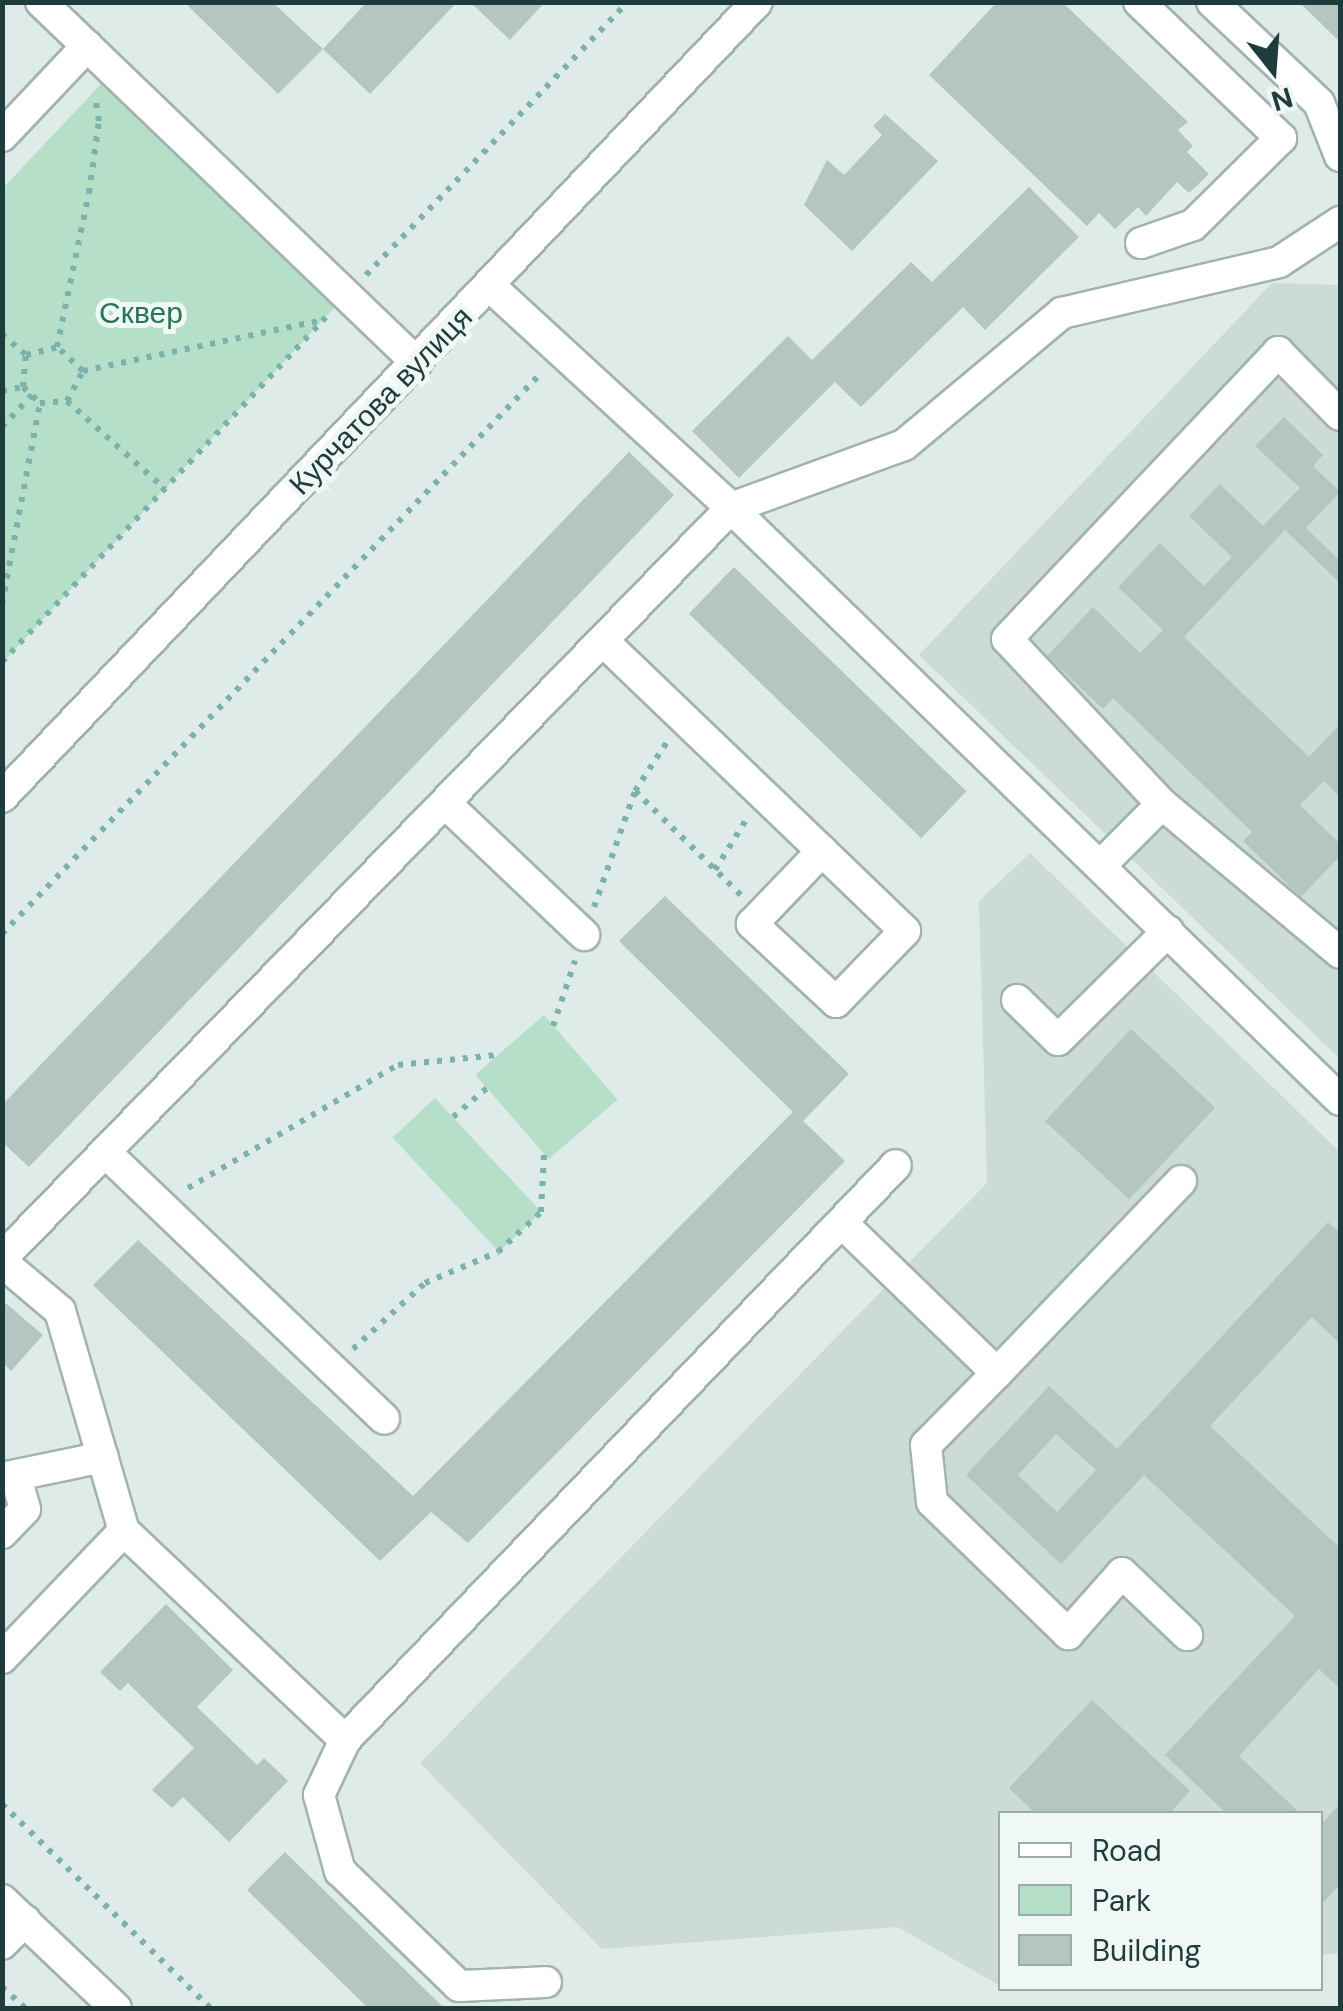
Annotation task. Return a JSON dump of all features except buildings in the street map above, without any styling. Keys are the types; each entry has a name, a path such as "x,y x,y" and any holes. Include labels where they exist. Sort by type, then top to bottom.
{"street":[{"path":"41,2 417,364"},
{"name":"Курчатова вулиця","path":"9,778 417,364 757,2"},
{"path":"1139,2 1281,138 1194,225 1141,243"},
{"path":"1212,2 1318,103 1340,156"},
{"path":"2,136 88,46"},
{"path":"345,1740 124,1532 60,1311 2,1260 731,508 904,446 1062,314 1279,262 1340,222"},
{"path":"491,287 731,508 1340,1100"},
{"path":"1340,415 1278,352 1007,640 1162,804 1340,953"},
{"path":"603,641 684,718 822,851 904,931 836,1002 752,924 822,851"},
{"path":"445,803 584,934"},
{"path":"1101,865 1162,804"},
{"path":"1017,1000 1058,1040 1168,931"},
{"path":"105,1152 384,1419"},
{"path":"546,1982 459,1986 340,1870 319,1795 345,1740 896,1165"},
{"path":"1181,1181 926,1445 932,1502 1068,1634 1122,1573 1187,1635"},
{"path":"842,1223 997,1373"},
{"path":"2,1532 25,1509 9,1478 103,1457"},
{"path":"8,1640 124,1532"},
{"path":"2,1900 116,2008"},
{"path":"2,1944 25,1921"}],"path":[{"path":"2,662 628,2"},
{"path":"57,347 99,121 88,46"},
{"path":"82,372 324,320"},
{"path":"2,334 26,355"},
{"path":"26,355 57,347"},
{"path":"57,347 82,372"},
{"path":"2,934 562,352"},
{"path":"23,386 26,355"},
{"path":"67,402 82,372"},
{"path":"23,386 40,403 67,402 165,489"},
{"path":"2,392 23,386"},
{"path":"2,427 32,395"},
{"path":"2,604 40,403"},
{"path":"553,1026 634,791 684,718"},
{"path":"634,791 761,915"},
{"path":"715,870 762,794"},
{"path":"159,1204 398,1065 498,1055"},
{"path":"453,1117 487,1088"},
{"path":"331,1368 425,1283 498,1252 541,1212 544,1154"},
{"path":"2,1804 210,2008"},
{"path":"2,1986 25,2008"}],"shaded area":[{"path":"1272,283 1340,285 1340,1059 919,655"},
{"path":"1030,853 1340,1152 1340,1953 1323,1955 1323,1811 998,1811 998,1985 898,1927 602,1949 420,1763 987,1183 979,901"}],"green space":[{"name":"Сквер","path":"102,83 336,306 3,662 3,188"},
{"path":"544,1015 617,1100 549,1159 475,1075"},
{"path":"435,1098 541,1212 499,1252 393,1138"}]}
